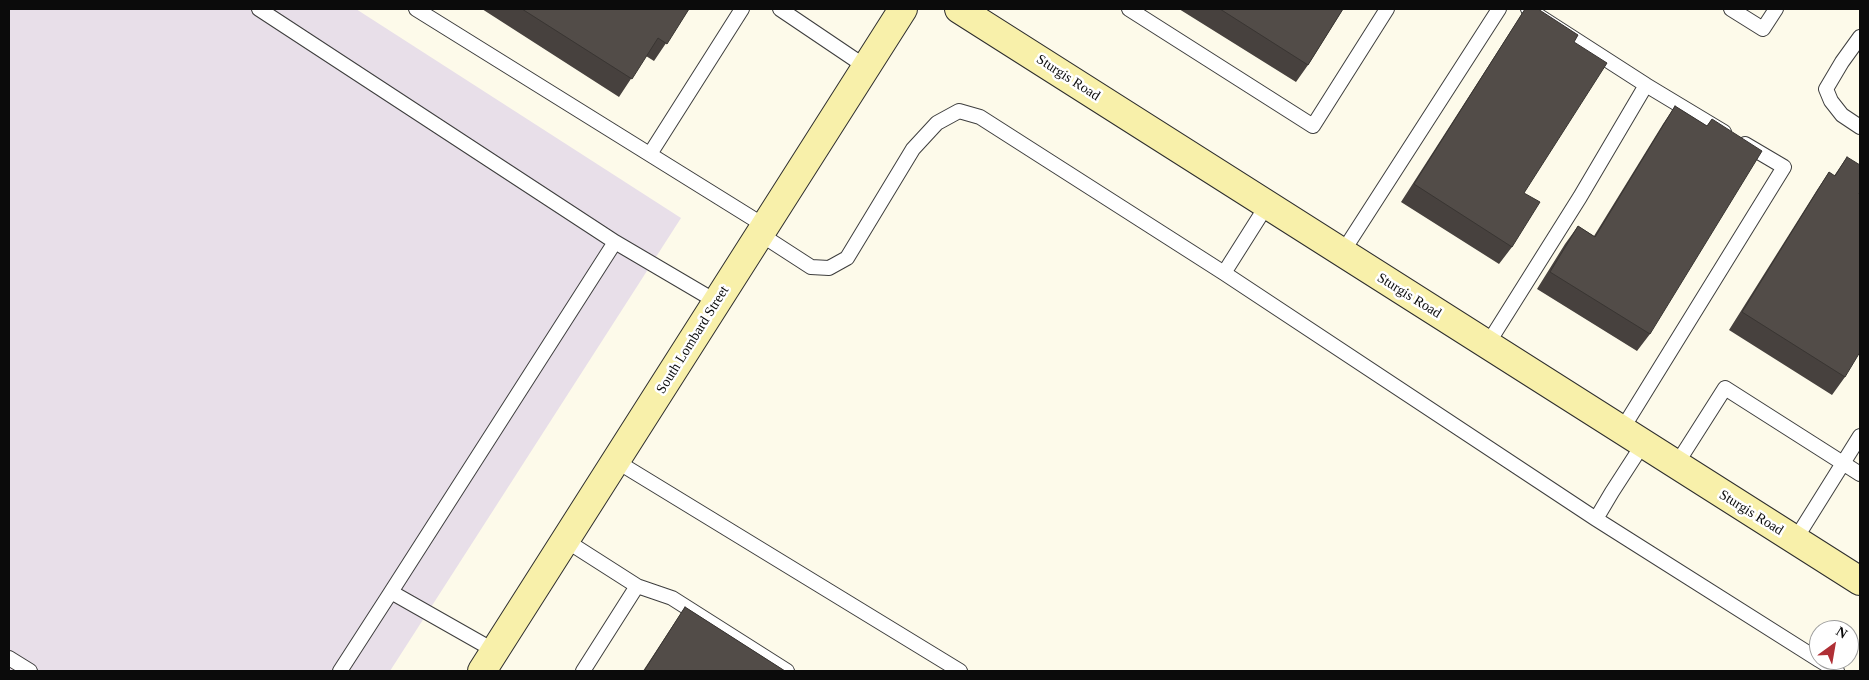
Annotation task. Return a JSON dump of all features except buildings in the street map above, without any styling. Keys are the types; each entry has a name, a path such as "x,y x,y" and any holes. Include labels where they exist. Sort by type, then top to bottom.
{"street":[{"name":"South Lombard Street","path":"489,661 903,9"},
{"name":"Sturgis Road","path":"959,9 1860,581"}],"lane":[{"path":"259,9 615,242 717,302"},
{"path":"416,9 650,154 763,230 811,267 829,268 847,258 913,149 937,123 958,111 980,117 1224,273 1596,519 1809,654"},
{"path":"650,154 742,9"},
{"path":"780,9 866,67"},
{"path":"1129,9 1313,126 1387,9"},
{"path":"1342,253 1500,9"},
{"path":"1528,9 1646,85 1784,167 1632,437 1612,492 1596,519"},
{"path":"1731,9 1763,29 1776,9"},
{"path":"1860,37 1826,89 1831,101 1842,115 1860,127"},
{"path":"1487,345 1580,197 1646,85"},
{"path":"1224,273 1267,205"},
{"path":"340,671 615,242"},
{"path":"1676,465 1725,388 1860,474"},
{"path":"1795,540 1860,436"},
{"path":"616,461 960,671"},
{"path":"565,540 637,586 672,598 786,671"},
{"path":"583,671 637,586"},
{"path":"391,592 489,661"},
{"path":"9,658 30,671"}],"shaded area":[{"path":"9,9 356,9 681,218 390,671 9,671"}]}
